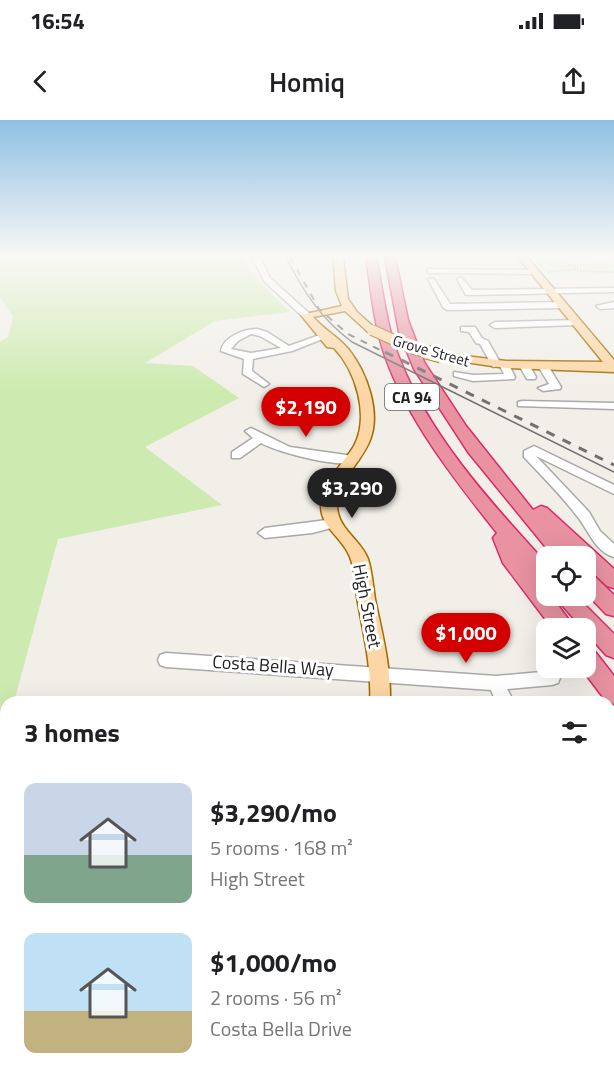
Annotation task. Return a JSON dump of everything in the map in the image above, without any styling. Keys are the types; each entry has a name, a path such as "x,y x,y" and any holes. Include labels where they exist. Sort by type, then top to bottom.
{"highway":[{"name":"CA 94","path":"380,302 386,335 396,367 447,453 495,518 536,565"},
{"name":"CA 94","path":"400,302 413,354 472,444 520,508 555,546"},
{"path":"472,444 614,581"},
{"path":"495,518 510,558 556,618"},
{"path":"596,590 614,608"},
{"path":"573,606 614,649"},
{"path":"596,670 614,694"}],"main road":[{"path":"306,315 346,308 344,302"},
{"path":"559,302 613,366"},
{"name":"Grove Street","path":"346,308 372,330 404,345 441,356 500,365 528,372 543,366 613,366"},
{"path":"306,315 330,345 345,353 356,369 368,420 366,437 333,490 329,501 334,523"},
{"name":"High Street","path":"334,523 358,557 380,673 381,696"}],"street":[{"path":"292,302 306,315"},
{"path":"444,302 447,307 562,305"},
{"path":"600,306 614,305"},
{"path":"495,325 577,322"},
{"path":"458,375 473,378 510,377 483,341 479,341 472,329 464,329"},
{"path":"288,349 263,332 253,330 240,333 226,347 226,351 234,354 249,356 274,354 325,336"},
{"path":"249,356 247,372 264,384"},
{"path":"543,366 556,387 543,388"},
{"path":"522,404 614,405"},
{"path":"236,455 255,435 290,450 353,460"},
{"path":"614,490 534,450 528,454 614,552"},
{"path":"265,533 334,523"},
{"name":"Costa Bella Way","path":"166,660 380,673 496,683 552,678"},
{"path":"496,683 502,696"}],"green space":[{"path":"3,302 280,302 290,312 215,321 145,363 193,366 239,398 145,447 222,505 58,539 16,696 0,696 0,342 8,337 13,317"}],"tram line":[{"path":"313,302 331,324 352,342 614,472"}],"railway":[{"path":"315,302 319,309 348,334 388,354"},
{"path":"385,352 614,465"}]}
